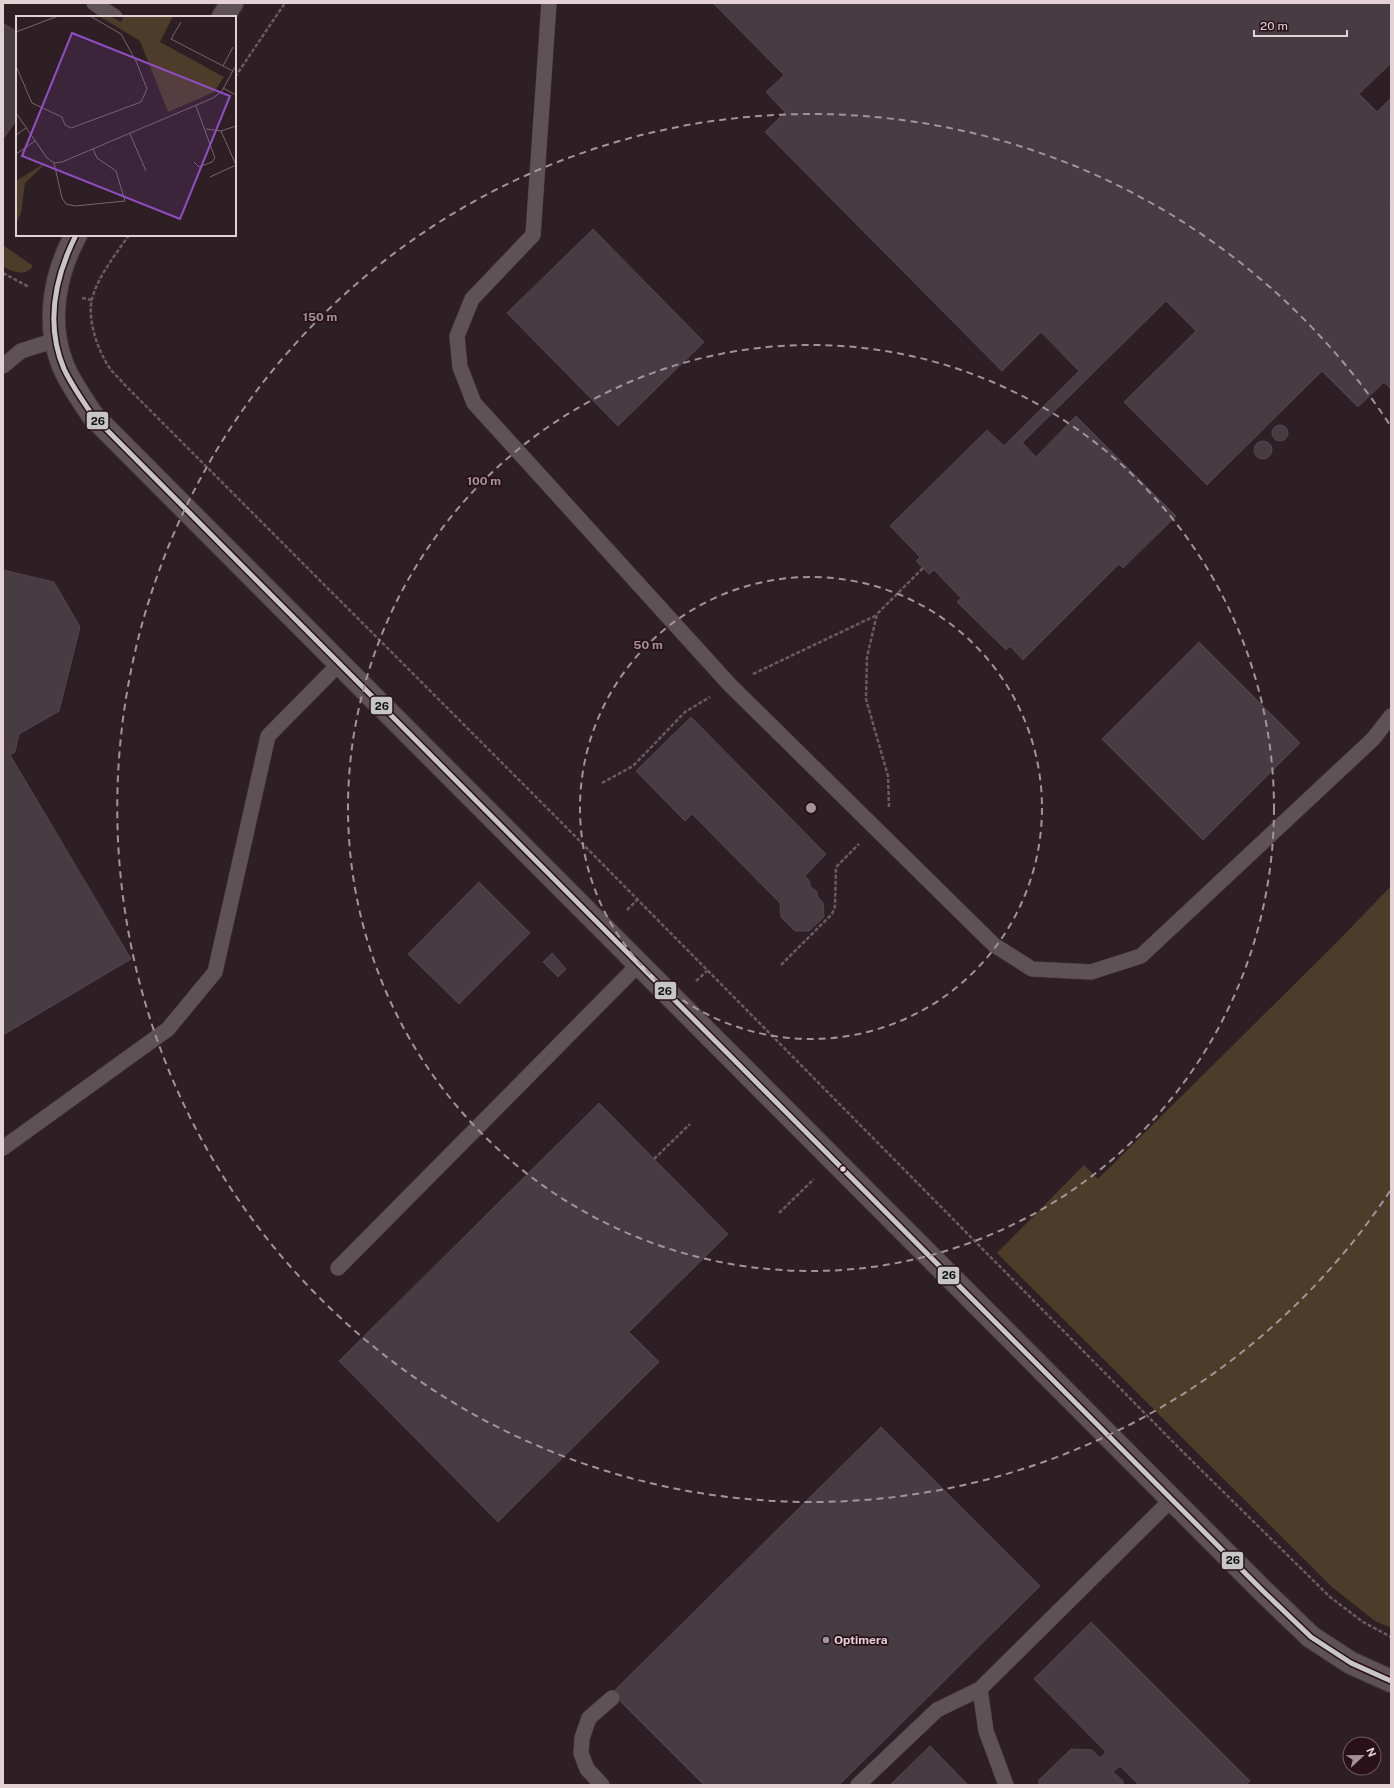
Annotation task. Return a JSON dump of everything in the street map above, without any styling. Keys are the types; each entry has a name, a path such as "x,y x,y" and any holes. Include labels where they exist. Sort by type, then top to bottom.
{"street":[{"path":"224,16 232,3"},
{"path":"75,236 68,249 60,273 53,315 56,340 62,363 77,392 93,416 1171,1500 1311,1637 1351,1663 1391,1682"}],"lane":[{"path":"94,3 114,16"},
{"path":"549,3 533,235 472,299 457,336 460,367 474,403 730,685 994,945 1032,969 1091,972 1142,956 1373,739 1391,716"},
{"path":"3,366 21,351 56,340"},
{"path":"3,1148 168,1029 215,972 268,736 340,663"},
{"path":"338,1268 639,964"},
{"path":"858,1785 937,1710 980,1689 1171,1500"},
{"path":"980,1689 986,1731 1006,1785"},
{"path":"602,1785 587,1769 582,1753 582,1738 589,1718 612,1698"}],"path":[{"path":"236,76 285,3"},
{"path":"128,236 101,279 92,300 94,334 100,351 109,367 1173,1441 1330,1597 1363,1622 1391,1637"},
{"path":"781,965 832,914 835,906 836,867 890,811 888,776 866,699 867,657 877,614 924,567"},
{"path":"627,910 637,900"},
{"path":"696,980 707,970"},
{"path":"654,1159 690,1124"},
{"path":"779,1213 815,1178"}],"shaded area":[{"path":"3,245 33,266 23,272 14,272 3,266"},
{"path":"1391,886 1391,1628 1375,1621 1332,1587 997,1253 1084,1165 1098,1179 1341,938"}],"building":[{"path":"713,3 1391,3 1391,63 1359,94 1377,112 1391,98 1391,200 1389,202 1391,205 1391,389 1384,382 1358,407 1322,371 1207,485 1124,402 1196,331 1166,301 1022,443 1015,435 1079,371 1041,332 1002,371 765,132 785,112 766,92 784,75"},
{"path":"3,23 16,31 16,120 4,138"},
{"path":"593,229 704,342 618,426 507,313"},
{"path":"1076,416 1176,516 1123,568 1119,564 1023,660 1010,646 1006,650 957,602 961,598 934,570 929,574 916,561 920,557 890,526 987,430 1004,446 1015,435 1036,457"},
{"path":"1277,425 1283,425 1288,430 1286,439 1283,441 1277,441 1272,436 1272,430"},
{"path":"1263,441 1269,444 1272,450 1269,456 1263,459 1257,456 1254,450 1257,444"},
{"path":"3,570 54,582 80,627 59,711 19,734 15,752 10,755 131,959 3,1035"},
{"path":"1199,642 1300,743 1203,840 1102,739"},
{"path":"691,717 826,854 805,876 810,882 810,886 817,892 817,896 823,903 824,917 809,931 795,931 781,917 780,903 692,814 685,821 636,771"},
{"path":"479,882 530,933 459,1004 408,954"},
{"path":"552,953 566,969 558,977 543,962"},
{"path":"599,1103 728,1234 629,1332 659,1362 498,1522 339,1361"},
{"name":"Optimera","path":"881,1427 1040,1586 839,1785 704,1785 612,1693"},
{"path":"1091,1622 1250,1781 1246,1785 1139,1785 1120,1766 1113,1772 1123,1781 1123,1785 1039,1785 1039,1780 1071,1749 1092,1750 1100,1758 1106,1752 1034,1679"},
{"path":"930,1746 968,1785 890,1785"}],"transit line":[{"name":"26","path":"76,236 58,284 55,301 55,335 58,352 64,369 93,416 1263,1591 1311,1637 1351,1663 1391,1681"}],"place":[{"name":"Optimera","path":"826,1640"}]}
